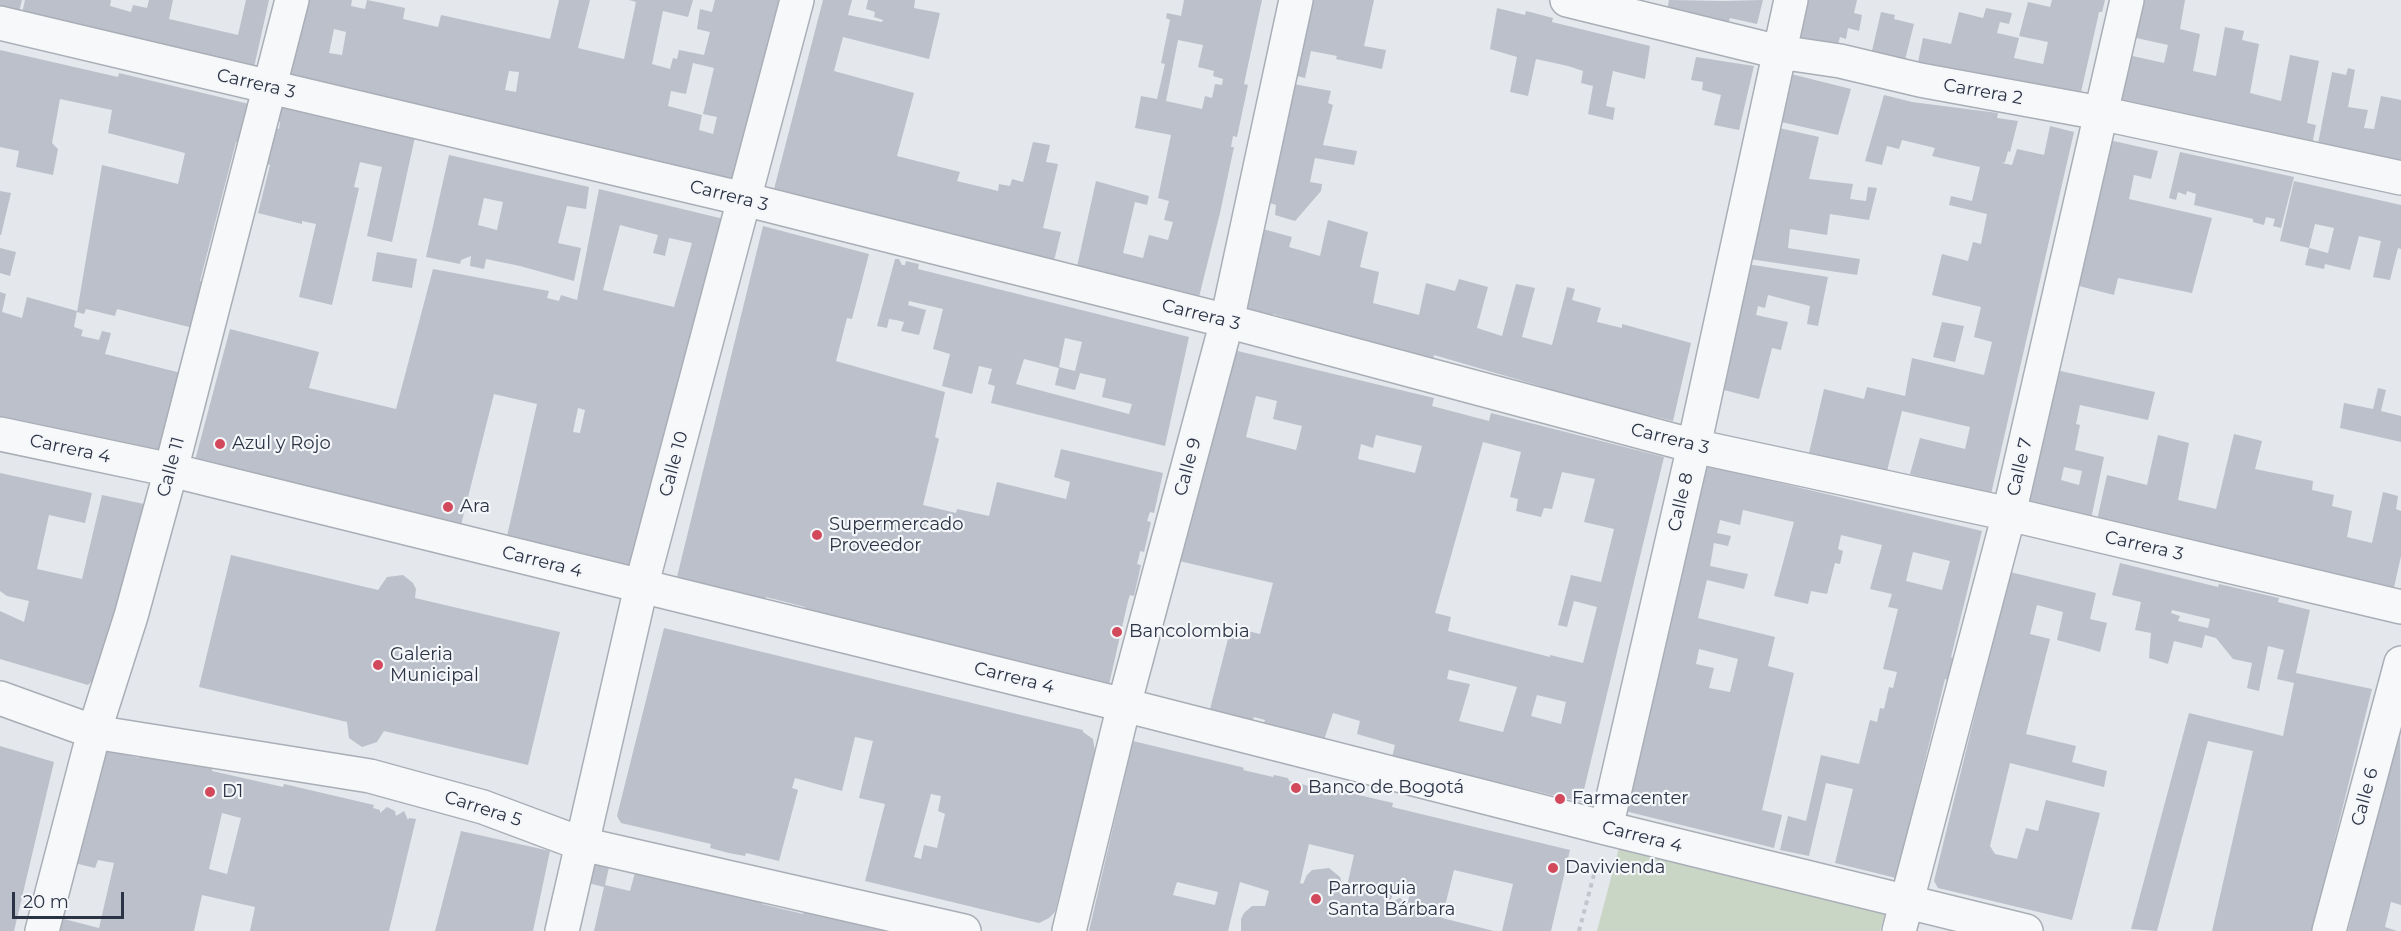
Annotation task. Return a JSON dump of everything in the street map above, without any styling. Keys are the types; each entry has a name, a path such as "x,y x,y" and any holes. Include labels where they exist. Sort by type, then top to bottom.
{"street":[{"name":"Calle 11","path":"42,931 94,732 130,616 171,470 292,0"},
{"name":"Calle 10","path":"562,931 641,587 798,0"},
{"name":"Calle 9","path":"1069,931 1124,705 1227,321 1296,0"},
{"name":"Carrera 2","path":"1567,0 1779,52 1840,61 1920,80 2100,113 2401,178"},
{"name":"Calle 8","path":"1606,828 1694,446 1791,0"},
{"name":"Calle 7","path":"1903,916 2009,514 2127,0"},
{"name":"Carrera 3","path":"0,22 744,199 1227,321 1694,446 2009,514 2401,607"},
{"name":"Carrera 4","path":"0,434 171,470 1124,705 1606,828 1903,916 2026,931"},
{"name":"Calle 6","path":"2330,931 2401,663"},
{"name":"Carrera 5","path":"0,698 94,732 370,776 483,807 582,844 964,931"}],"path":[{"path":"1579,931 1606,828"}],"green space":[{"path":"1621,840 1886,910 1880,931 1597,931"}],"building":[{"path":"0,0 22,0 18,16 0,14"},
{"path":"25,0 111,0 110,6 131,12 133,5 147,8 149,0 173,0 169,19 238,35 246,0 269,0 253,72 21,17"},
{"path":"305,0 352,0 351,6 365,9 367,0 405,8 403,19 438,27 441,15 550,39 559,0 590,0 578,48 624,59 636,2 629,0 693,0 688,17 663,11 652,64 670,69 673,58 677,59 679,50 704,55 710,32 697,29 700,9 712,12 715,0 784,0 738,184 289,80","holes":["334,29 346,32 342,55 329,53","693,63 714,68 703,114 717,117 713,134 699,130 702,115 668,106 671,91 686,94","509,71 519,72 516,92 505,90"]},
{"path":"823,0 852,0 848,15 882,22 883,20 874,17 875,12 866,9 868,0 915,0 914,8 940,13 929,59 843,37 834,71 914,93 897,156 960,172 957,181 998,191 999,184 1010,186 1012,179 1023,182 1033,142 1050,145 1046,162 1058,164 1043,228 1061,232 1053,265 773,193"},
{"path":"1184,0 1262,0 1244,84 1248,85 1237,137 1233,136 1231,147 1234,147 1220,213 1198,301 1076,271 1096,181 1149,196 1147,205 1135,202 1123,253 1143,258 1149,235 1168,240 1173,222 1164,220 1169,201 1158,198 1171,135 1135,128 1141,96 1157,99 1165,64 1161,63 1170,20 1166,18 1167,13 1181,16","holes":["1178,40 1203,45 1198,67 1214,71 1213,76 1223,79 1222,85 1215,84 1212,98 1205,96 1202,109 1166,101"]},
{"path":"1300,0 1374,0 1364,46 1386,50 1382,69 1311,51 1305,78 1285,73"},
{"path":"1669,0 1763,0 1757,24 1730,18 1728,24 1667,10"},
{"path":"1807,0 1857,0 1854,13 1862,15 1859,31 1848,28 1846,39 1840,37 1837,48 1799,40"},
{"path":"2052,0 2105,0 2102,12 2099,12 2079,101 1917,67 1923,38 1951,44 1959,12 1983,18 1986,8 2012,13 2009,24 2000,22 1997,33 2019,38 2014,58 2043,64 2048,42 2019,36 2028,2 2050,7"},
{"path":"2140,0 2185,0 2180,29 2200,34 2193,71 2216,76 2225,27 2244,31 2242,40 2259,44 2250,93 2281,101 2290,55 2319,61 2307,123 2316,125 2311,150 2117,103 2128,55 2164,63 2168,45 2132,37"},
{"path":"1497,8 1525,15 1526,11 1553,18 1552,22 1650,46 1645,79 1613,71 1606,106 1615,108 1613,120 1588,114 1593,86 1581,83 1583,71 1568,66 1536,59 1528,96 1510,92 1517,57 1490,49"},
{"path":"1881,12 1895,15 1894,19 1914,24 1904,64 1871,55"},
{"path":"0,50 118,77 119,73 249,104 239,143 236,142 200,281 205,282 193,328 117,309 115,316 86,309 84,314 77,312 102,165 178,184 185,153 108,133 112,110 60,99 52,143 58,149 53,175 16,167 19,151 0,147"},
{"path":"1696,57 1754,66 1739,130 1714,125 1721,95 1702,90 1703,82 1691,80"},
{"path":"2348,68 2355,70 2348,107 2368,110 2364,128 2374,129 2381,96 2401,100 2401,169 2316,154 2332,72 2346,75"},
{"path":"1791,74 1851,89 1838,135 1777,121"},
{"path":"1283,82 1331,91 1328,103 1333,105 1323,145 1357,151 1354,165 1315,158 1310,182 1322,184 1321,191 1295,221 1275,215 1276,205 1258,199"},
{"path":"1884,95 1912,102 1998,113 1997,118 2018,121 2010,152 2008,151 2005,162 2002,163 2012,165 2017,149 2044,155 2050,126 2074,132 1991,494 1910,474 1920,438 1965,449 1970,427 1902,411 1887,471 1809,453 1824,389 1864,399 1867,387 1905,396 1912,358 1984,375 1992,342 1974,337 1981,307 1932,295 1942,254 1968,261 1973,242 1981,244 1987,214 1949,205 1951,196 1972,201 1980,167 1932,156 1935,148 1902,140 1899,149 1887,146 1882,165 1865,161"},
{"path":"280,105 415,137 392,242 367,236 382,167 360,162 354,187 359,188 332,305 299,297 316,224 302,221 302,224 258,213 270,165 266,163 274,127 279,129 280,122 276,122"},
{"path":"1779,128 1819,137 1809,179 1853,184 1850,199 1866,201 1868,187 1877,188 1869,220 1830,214 1827,235 1790,229 1788,248 1860,259 1857,275 1743,258"},
{"path":"2109,140 2158,151 2151,179 2134,175 2129,199 2212,218 2192,293 2118,278 2114,295 2075,285"},
{"path":"2180,152 2294,177 2281,228 2273,226 2275,219 2266,217 2264,225 2253,222 2253,219 2194,205 2196,194 2187,191 2186,195 2178,192 2176,200 2169,198"},
{"path":"449,155 589,187 586,209 567,206 558,243 581,248 574,281 486,259 484,269 470,266 471,256 461,260 460,264 426,257","holes":["484,198 503,202 497,230 478,225"]},
{"path":"2294,181 2401,205 2401,249 2398,248 2390,280 2373,277 2381,241 2359,236 2350,270 2325,264 2324,269 2305,265 2309,248 2280,241","holes":["2315,224 2334,228 2328,253 2309,248"]},
{"path":"599,189 728,220 638,577 505,545 537,404 494,394 460,529 193,468 230,329 319,352 309,388 396,409 433,269 549,291 547,298 559,301 561,295 577,300","holes":["620,225 658,235 653,253 665,256 669,238 692,243 674,307 603,290","578,408 585,410 580,433 573,432"]},
{"path":"0,191 11,193 1,235 0,235"},
{"path":"1328,220 1368,232 1360,267 1379,272 1373,303 1419,315 1426,283 1455,291 1459,279 1488,287 1477,328 1502,336 1516,284 1535,288 1522,337 1552,345 1567,287 1575,289 1572,300 1601,308 1597,322 1622,328 1622,324 1691,343 1673,421 1539,389 1540,386 1434,355 1433,361 1317,332 1319,327 1304,324 1303,329 1287,324 1289,319 1273,314 1271,320 1233,310 1252,226 1292,237 1289,247 1320,256"},
{"path":"763,226 869,254 852,319 847,318 836,361 945,392 935,437 939,439 923,505 956,513 957,509 989,516 997,482 1066,499 1070,482 1054,477 1061,449 1163,473 1154,513 1150,512 1147,521 1151,522 1144,552 1140,551 1137,564 1141,565 1134,596 1130,595 1128,601 1108,689 803,616 805,607 766,597 763,607 675,585"},
{"path":"0,248 16,252 10,276 0,273"},
{"path":"377,252 417,259 412,288 372,281"},
{"path":"895,259 899,259 902,265 905,265 906,261 919,264 918,269 1189,337 1165,446 991,403 995,386 988,384 992,369 979,366 972,394 942,386 950,354 933,349 943,309 909,301 908,305 926,310 919,335 901,331 904,322 896,320 889,319 887,328 877,326","holes":["1065,338 1082,342 1075,371 1059,367","1024,359 1059,368 1055,385 1075,390 1080,373 1106,379 1102,397 1132,404 1129,414 1016,384"]},
{"path":"1747,264 1828,277 1818,326 1807,324 1810,306 1768,295 1765,308 1758,306 1756,315 1788,322 1781,350 1772,348 1759,399 1716,388"},
{"path":"0,292 6,294 2,312 22,318 27,297 77,311 74,327 83,330 81,336 99,340 102,331 111,333 105,354 181,373 160,456 0,425"},
{"path":"1942,322 1964,326 1955,362 1933,357"},
{"path":"1225,348 1434,398 1432,406 1489,421 1491,413 1664,457 1581,802 1392,757 1395,745 1357,734 1360,721 1333,713 1324,740 1263,725 1265,720 1254,717 1252,722 1209,713 1231,627 1260,634 1273,583 1175,560","holes":["1256,396 1277,401 1273,419 1302,426 1296,450 1246,437","1376,435 1422,446 1415,473 1358,459 1361,444 1373,448","1483,442 1521,452 1510,497 1518,499 1516,511 1541,517 1544,508 1552,509 1562,472 1595,479 1584,522 1614,529 1601,582 1571,575 1558,625 1567,627 1574,601 1597,607 1583,663 1448,631 1451,617 1435,613","1449,670 1517,687 1503,732 1459,721 1470,684 1447,679","1537,695 1566,702 1561,724 1531,716"]},
{"path":"2056,370 2155,392 2148,420 2080,405 2076,424 2080,425 2075,450 2104,457 2091,519 2026,502","holes":["2064,467 2082,471 2079,485 2061,480"]},
{"path":"2378,388 2386,390 2381,411 2401,416 2401,442 2340,428 2344,403 2373,409"},
{"path":"2234,434 2262,441 2255,469 2313,481 2312,490 2334,495 2332,506 2352,511 2347,537 2372,543 2383,492 2398,496 2396,509 2401,511 2401,556 2393,592 2097,520 2107,475 2147,485 2158,435 2189,443 2178,500 2216,509"},
{"path":"1700,464 1982,531 1951,657 1953,658 1948,680 1945,679 1896,878 1835,863 1853,789 1826,783 1809,856 1780,850 1788,816 1806,821 1821,755 1859,764 1870,720 1877,722 1880,708 1884,709 1889,687 1893,688 1897,672 1883,669 1898,609 1888,607 1892,594 1870,589 1882,545 1841,535 1838,549 1843,551 1840,564 1835,563 1827,594 1811,591 1808,604 1774,596 1794,522 1743,510 1740,525 1720,520 1717,533 1731,536 1728,546 1714,543 1710,566 1748,574 1744,589 1707,580 1698,618 1775,637 1768,666 1794,673 1762,810 1782,815 1774,848 1617,809","holes":["1913,552 1950,561 1942,590 1906,581","1699,649 1738,659 1730,692 1709,688 1714,668 1696,664"]},
{"path":"0,473 92,493 85,523 49,515 37,569 82,579 102,495 144,504 102,671 88,685 0,659 0,611 24,622 29,601 7,596 0,591"},
{"name":"Galeria Municipal","path":"231,555 378,590 387,577 403,575 413,583 416,589 415,598 560,632 528,765 384,731 377,742 362,747 349,738 347,722 199,687"},
{"path":"2120,563 2218,587 2219,584 2279,598 2278,602 2310,610 2296,673 2372,689 2312,931 2212,931 2253,751 2208,741 2157,931 2131,929 2189,713 2283,736 2294,683 2277,679 2284,650 2268,646 2259,691 2247,688 2252,663 2233,659 2216,638 2205,635 2202,648 2174,641 2168,664 2149,658 2151,633 2135,630 2141,602 2112,595","holes":["2172,610 2210,619 2208,628 2178,621 2180,616 2171,613"]},
{"path":"2010,572 2096,593 2090,619 2107,623 2100,652 2057,640 2063,612 2037,605 2030,634 2050,639 2026,734 2076,746 2072,762 2107,771 2104,787 2010,763 1990,846 1995,854 2017,859 2026,828 2038,831 2046,800 2100,813 2072,920 1938,888 1934,881"},
{"path":"664,628 1083,730 1093,739 1095,752 1055,912 1039,923 865,881 885,804 859,798 873,741 855,737 842,791 795,778 792,788 798,790 779,861 710,848 711,844 621,823 617,816","holes":["931,794 941,796 938,811 945,814 937,848 924,845 921,859 914,857"]},
{"path":"2400,717 2401,905 2391,902 2385,927 2397,931 2348,931"},
{"path":"1133,741 1241,767 1244,768 1243,770 1288,778 1289,781 1313,787 1320,788 1320,786 1393,803 1392,807 1570,850 1551,931 1502,931 1513,884 1454,870 1442,918 1494,931 1241,931 1241,919 1244,913 1252,906 1265,906 1269,891 1240,882 1228,931 1089,931","holes":["1309,844 1354,855 1345,895 1342,893 1340,877 1329,868 1312,870 1303,884 1300,883","1177,882 1218,892 1215,905 1173,895","1394,890 1410,894 1406,908 1404,901 1400,898 1390,903"]},
{"path":"0,746 54,762 14,931 0,931"},
{"path":"100,748 139,758 140,754 193,766 194,761 213,765 212,771 283,787 284,784 374,805 373,808 380,810 380,813 387,807 395,811 396,816 404,811 408,820 409,818 416,819 389,931 250,931 255,907 202,895 194,931 57,931 60,918 99,928 114,863 98,860 95,868 74,863","holes":["222,813 241,818 227,874 209,869"]},
{"path":"461,831 550,851 533,931 435,931"},
{"path":"593,858 610,863 605,885 630,891 636,869 763,899 762,904 803,914 803,908 898,931 594,931 604,887 588,883"}],"place":[{"name":"Azul y Rojo","path":"220,444"},
{"name":"Ara","path":"448,507"},
{"name":"Supermercado Proveedor","path":"817,535"},
{"name":"Bancolombia","path":"1117,632"},
{"name":"Galeria Municipal","path":"378,665"},
{"name":"Banco de Bogotá","path":"1296,788"},
{"name":"D1","path":"210,792"},
{"name":"Farmacenter","path":"1560,799"},
{"name":"Davivienda","path":"1553,868"},
{"name":"Parroquia Santa Bárbara","path":"1316,899"}]}
